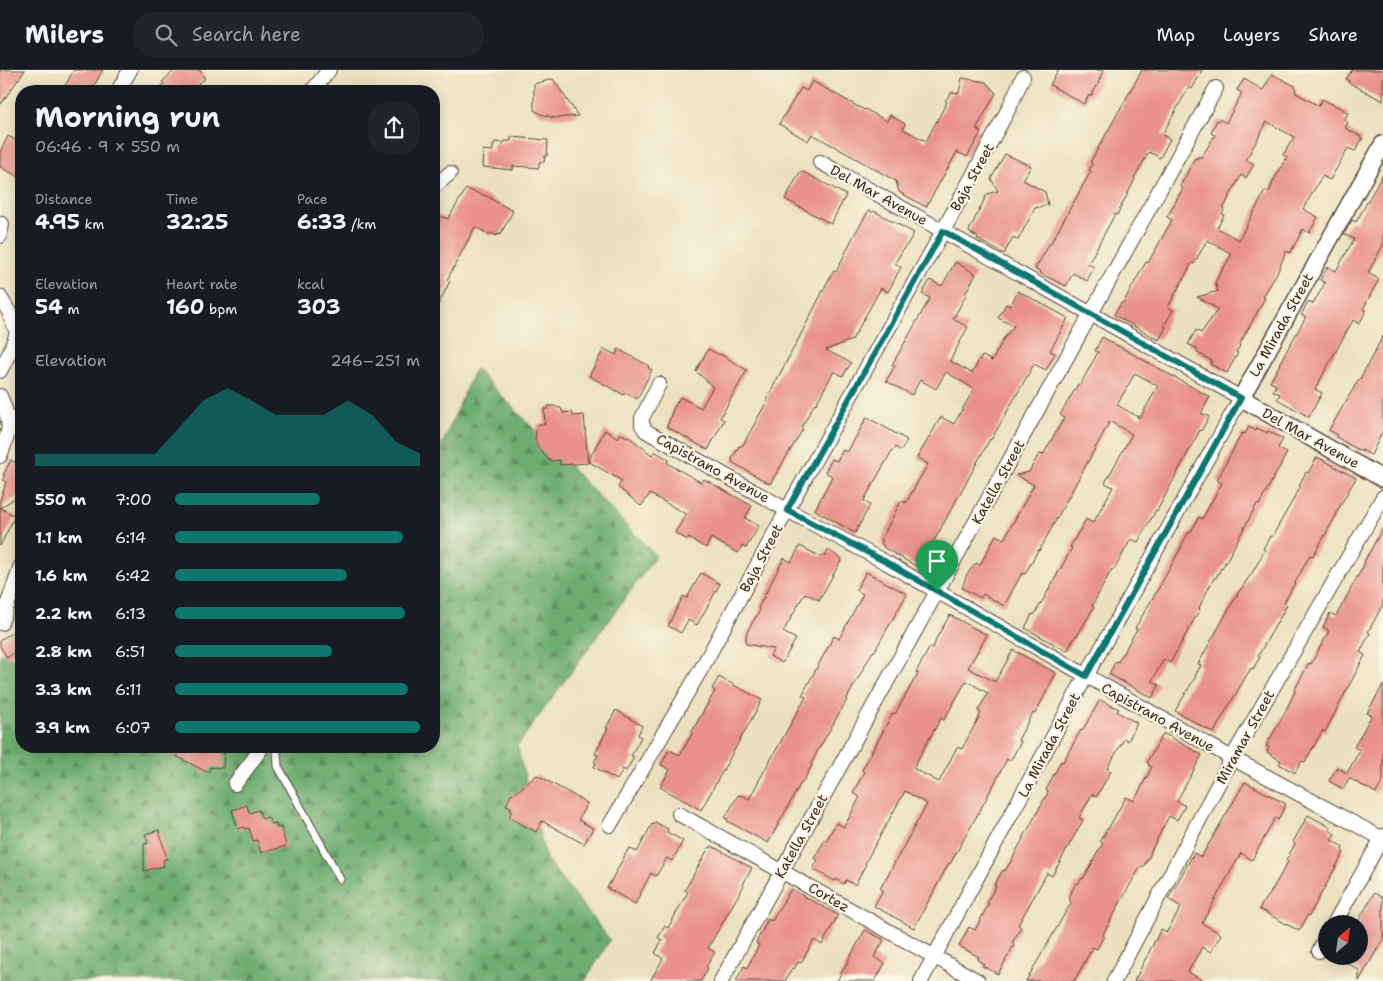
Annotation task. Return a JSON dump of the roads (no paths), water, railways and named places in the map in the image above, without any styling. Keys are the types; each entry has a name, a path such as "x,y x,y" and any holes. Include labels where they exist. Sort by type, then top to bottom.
{"street":[{"path":"121,85 130,70"},
{"path":"317,85 328,70"},
{"name":"Baja Street","path":"610,825 704,664 787,510 943,231 1009,108 1023,77"},
{"name":"Katella Street","path":"721,981 1216,88"},
{"name":"La Mirada Street","path":"920,981 1086,676 1383,144"},
{"name":"Del Mar Avenue","path":"820,162 1383,479"},
{"path":"440,182 450,173"},
{"path":"0,297 9,312 15,328"},
{"path":"0,371 15,338"},
{"name":"Capistrano Avenue","path":"659,384 642,418 642,425 646,431 787,510 850,542 1232,758 1383,838"},
{"path":"0,396 10,421 8,436 0,456"},
{"name":"Miramar Street","path":"1114,981 1232,758 1383,497"},
{"path":"0,623 15,583"},
{"path":"235,784 259,753"},
{"name":"Cortez","path":"679,814 978,981"},
{"path":"1339,915 1383,838"}],"lane":[{"path":"277,753 278,766 340,880"}]}
